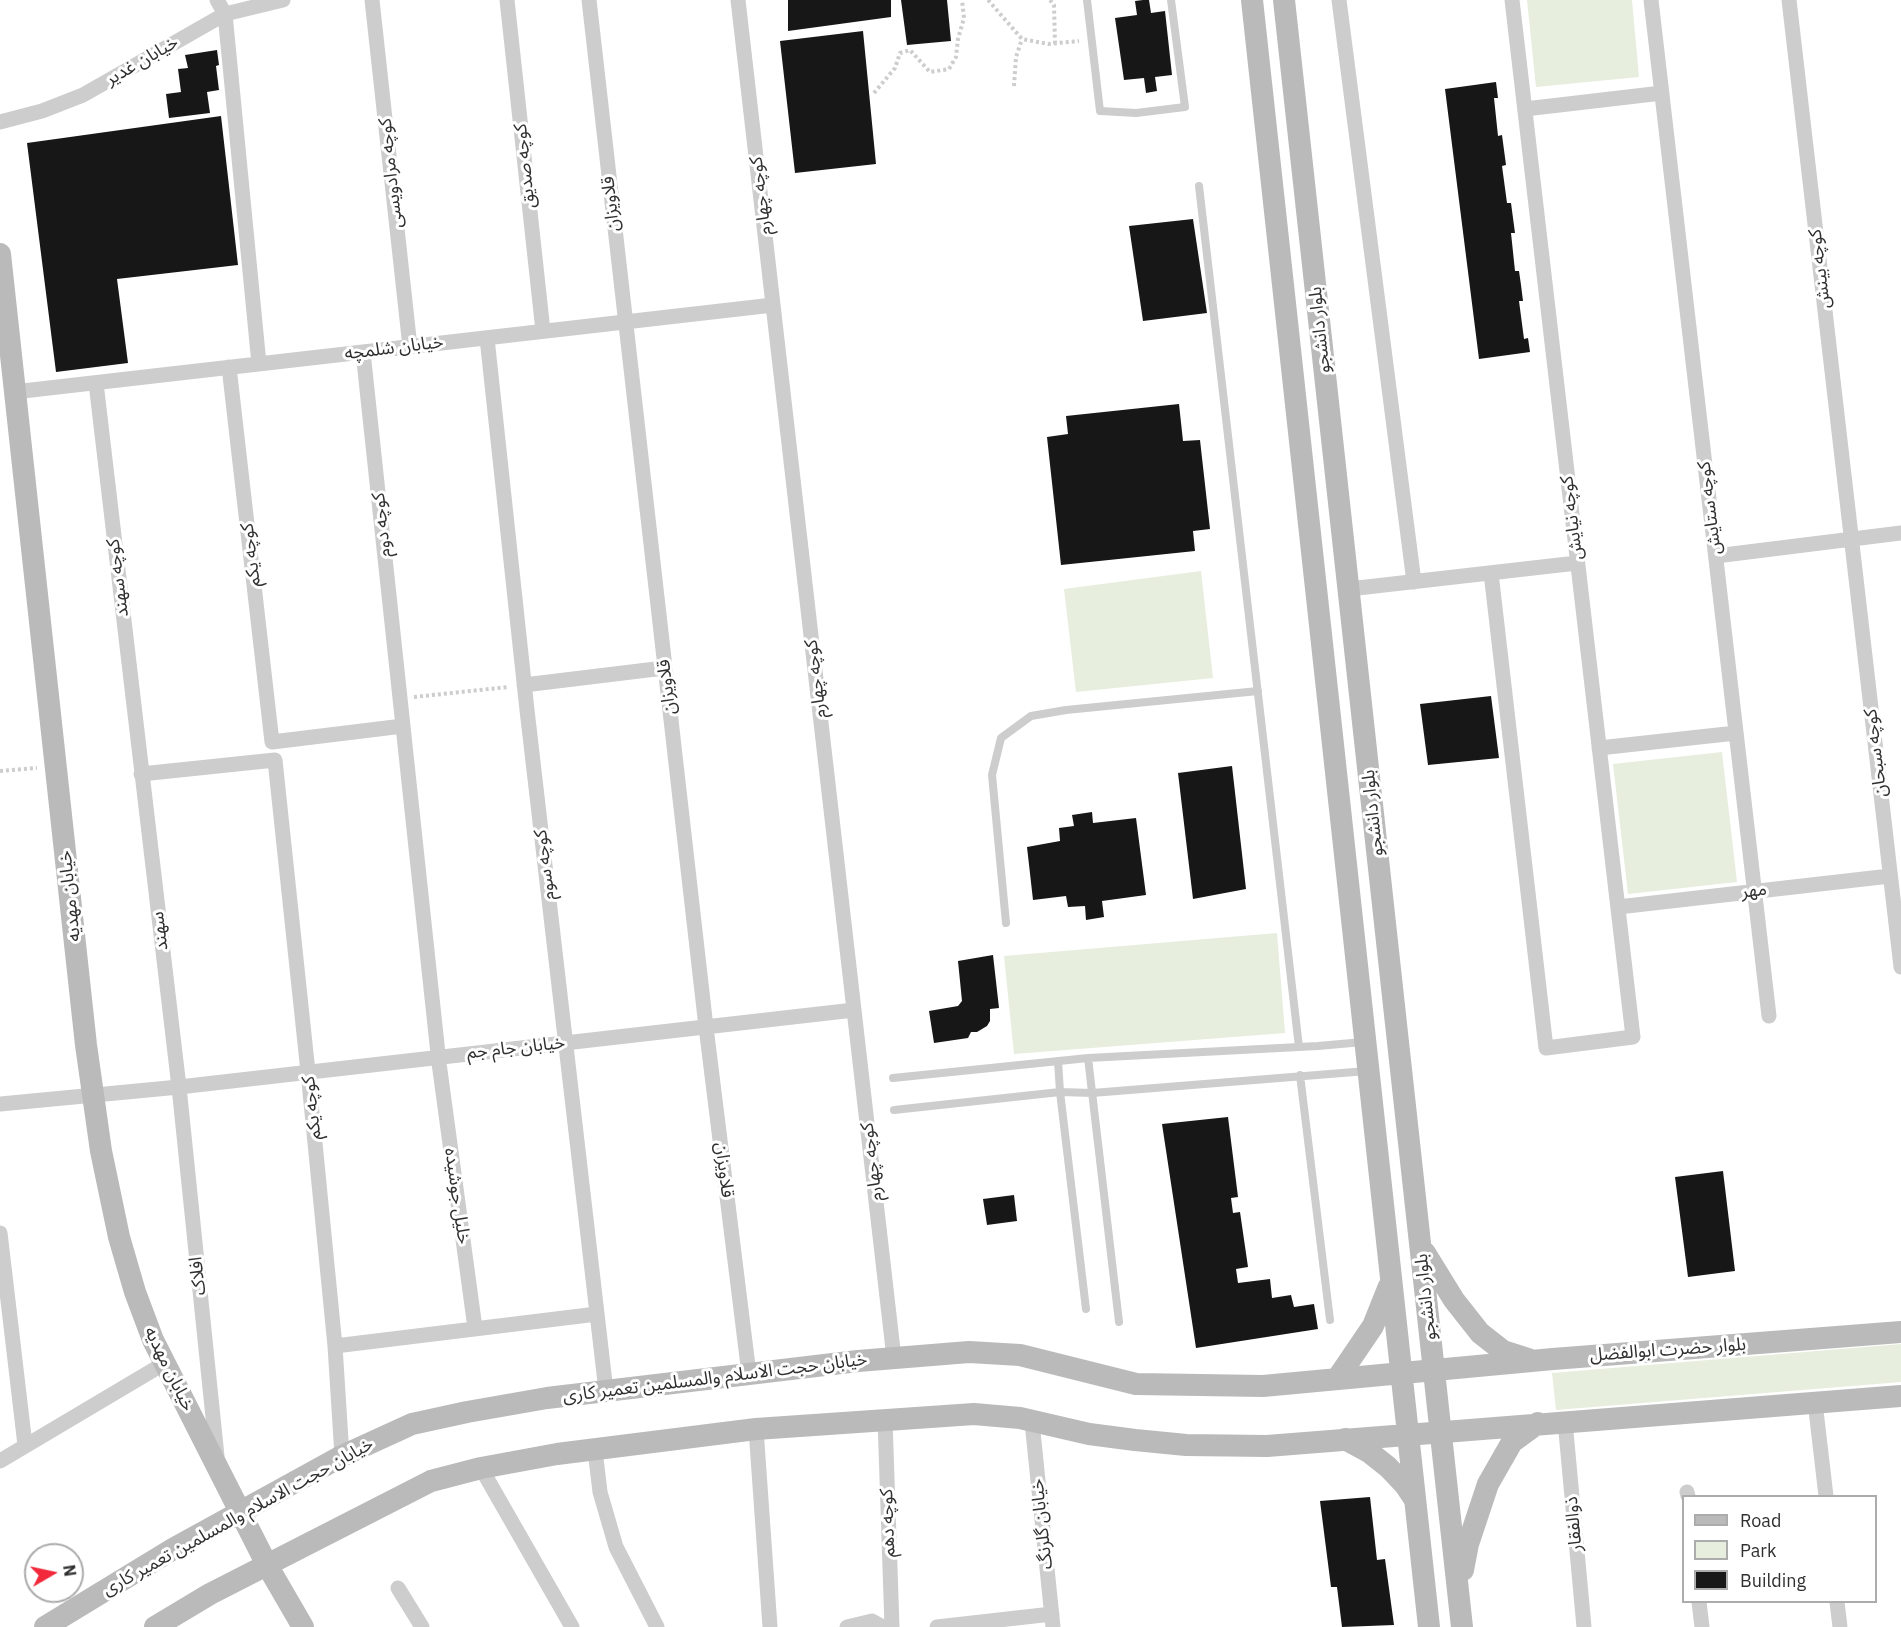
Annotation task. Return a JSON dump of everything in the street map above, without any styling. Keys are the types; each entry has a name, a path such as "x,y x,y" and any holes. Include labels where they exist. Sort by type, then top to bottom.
{"main road":[{"name":"بلوار دانشجو","path":"1252,0 1429,1627"},
{"name":"بلوار دانشجو","path":"1284,0 1462,1627"},
{"name":"خیابان مهدیه","path":"0,254 9,383 92,1095 119,1237 135,1292 153,1340 267,1565 303,1627"},
{"path":"1421,1246 1454,1300 1480,1333 1503,1351 1533,1361"},
{"path":"1337,1379 1373,1326 1391,1279"},
{"name":"بلوار حضرت ابوالفضل","path":"1434,1370 1901,1332"},
{"name":"خیابان حجت الاسلام والمسلمین تعمیر کاری","path":"45,1627 173,1549 342,1456 412,1424 467,1412 547,1398 894,1358 969,1352 1020,1355 1136,1384 1263,1386 1434,1370"},
{"path":"155,1627 210,1594 431,1480 557,1454 756,1429 974,1414 1020,1418 1089,1434 1186,1446 1267,1446 1901,1396"},
{"path":"1459,1592 1468,1544 1488,1484 1512,1442 1538,1423"},
{"path":"1345,1439 1369,1452 1388,1467 1405,1485 1416,1502"}],"street":[{"path":"217,0 225,14 259,364"},
{"name":"خیابان غدیر","path":"0,122 42,111 83,95 225,14 283,0"},
{"name":"کوچه مرادویسی","path":"372,0 410,347"},
{"name":"کوچه صدیق","path":"507,0 543,331"},
{"name":"قلاویزان","path":"589,0 664,668 749,1374"},
{"name":"کوچه چهارم","path":"738,0 894,1358"},
{"path":"1339,0 1414,582"},
{"name":"كوچه نيايش","path":"1491,573 1546,1048 1633,1037 1512,0"},
{"name":"کوچه ستایش","path":"1651,0 1769,1016"},
{"name":"کوچه بینش","path":"1789,0 1852,539"},
{"path":"1525,109 1662,93"},
{"name":"خیابان شلمچه","path":"9,383 96,383 773,305"},
{"name":"کوچه سوم","path":"487,338 524,685 606,1391"},
{"name":"کوچه دوم","path":"363,352 403,726"},
{"name":"کوچه یکم","path":"229,367 272,742 403,726"},
{"name":"کوچه سهند","path":"96,383 141,774"},
{"path":"1716,556 1901,532"},
{"name":"کوچه سبحان","path":"1852,539 1901,967"},
{"path":"1349,589 1577,563"},
{"path":"524,685 664,668"},
{"name":"خلیل جوشیده","path":"403,726 439,1060 475,1328"},
{"path":"1599,748 1736,733"},
{"name":"کوچه یکم","path":"141,774 274,760 335,1346 342,1456"},
{"name":"سهند","path":"141,774 179,1087"},
{"name":"مهر","path":"1618,907 1890,876"},
{"name":"خیابان جام جم","path":"0,1104 439,1060 854,1010"},
{"name":"افلاک","path":"179,1087 218,1465"},
{"path":"0,1233 25,1445"},
{"path":"335,1346 597,1314"},
{"path":"0,1461 165,1363"},
{"path":"1815,1402 1826,1495"},
{"name":"کوچه دهم","path":"885,1419 892,1627"},
{"name":"ذوالفقار","path":"1565,1421 1584,1627"},
{"name":"خیابان گلرنگ","path":"1032,1422 1052,1621"},
{"path":"756,1429 770,1627"},
{"path":"595,1450 600,1492 616,1547 657,1627"},
{"path":"481,1468 572,1627"},
{"path":"399,1588 422,1627"},
{"path":"1699,1603 1702,1627"},
{"path":"1838,1603 1840,1627"},
{"path":"847,1627 872,1621 883,1627"},
{"path":"937,1627 1052,1621"}],"lane":[{"path":"1087,0 1100,111 1136,113 1185,107 1171,0"},
{"path":"1199,186 1299,1047"},
{"path":"1006,923 992,775 1001,738 1031,716 1066,710 1258,691"},
{"path":"893,1078 1088,1058 1365,1042"},
{"path":"1088,1058 1119,1322"},
{"path":"1058,1061 1086,1309"},
{"path":"894,1110 1060,1092 1092,1093 1368,1070"},
{"path":"1300,1075 1330,1320"}],"path":[{"path":"874,93 895,69 900,53 910,50 930,72 949,69 956,57 964,18 962,0"},
{"path":"988,0 1022,39 1054,44 1092,40"},
{"path":"1053,2 1054,44"},
{"path":"1014,86 1016,57 1022,39"},
{"path":"400,698 524,685"},
{"path":"0,771 55,766"}],"green space":[{"path":"1527,0 1632,0 1639,77 1536,87"},
{"path":"1201,571 1213,678 1076,692 1064,589"},
{"path":"1722,752 1737,882 1628,894 1613,764"},
{"path":"1277,933 1285,1033 1014,1054 1004,956"},
{"path":"1901,1344 1901,1382 1556,1410 1552,1373"}],"building":[{"path":"788,0 891,0 891,17 788,31"},
{"path":"901,0 947,0 951,41 907,45"},
{"path":"1149,0 1151,13 1165,11 1172,75 1155,77 1157,91 1146,93 1144,78 1124,80 1115,18 1137,15 1135,1"},
{"path":"863,31 876,164 795,173 780,41"},
{"path":"217,50 219,90 207,92 210,113 169,118 166,94 181,92 178,69 188,68 185,55"},
{"path":"1496,82 1498,98 1494,98 1498,136 1502,135 1506,165 1502,166 1507,203 1511,203 1515,233 1511,233 1515,271 1519,271 1523,301 1519,301 1524,339 1528,338 1530,352 1479,359 1445,89"},
{"path":"221,116 238,265 117,279 128,363 56,372 27,143"},
{"path":"1193,219 1207,313 1143,321 1129,226"},
{"path":"1179,404 1183,441 1200,440 1210,529 1193,531 1195,551 1061,565 1047,437 1068,434 1066,416"},
{"path":"1491,696 1499,758 1428,765 1420,704"},
{"path":"1232,766 1246,889 1193,899 1178,773"},
{"path":"1092,812 1093,823 1136,818 1146,895 1102,901 1104,917 1086,920 1085,906 1068,907 1066,896 1033,900 1027,847 1060,841 1059,828 1074,826 1072,815"},
{"path":"993,955 999,1008 990,1009 990,1021 987,1026 977,1032 971,1032 968,1038 934,1043 929,1011 958,1006 962,1001 958,961"},
{"path":"1228,1117 1238,1197 1231,1198 1233,1213 1240,1212 1248,1267 1236,1269 1238,1283 1270,1279 1272,1298 1291,1295 1294,1307 1314,1304 1318,1329 1196,1348 1162,1124"},
{"path":"1723,1171 1735,1271 1688,1277 1675,1177"},
{"path":"1014,1195 1017,1221 987,1225 983,1199"},
{"path":"1370,1497 1377,1560 1385,1559 1394,1625 1342,1627 1337,1587 1331,1587 1320,1501"}]}
